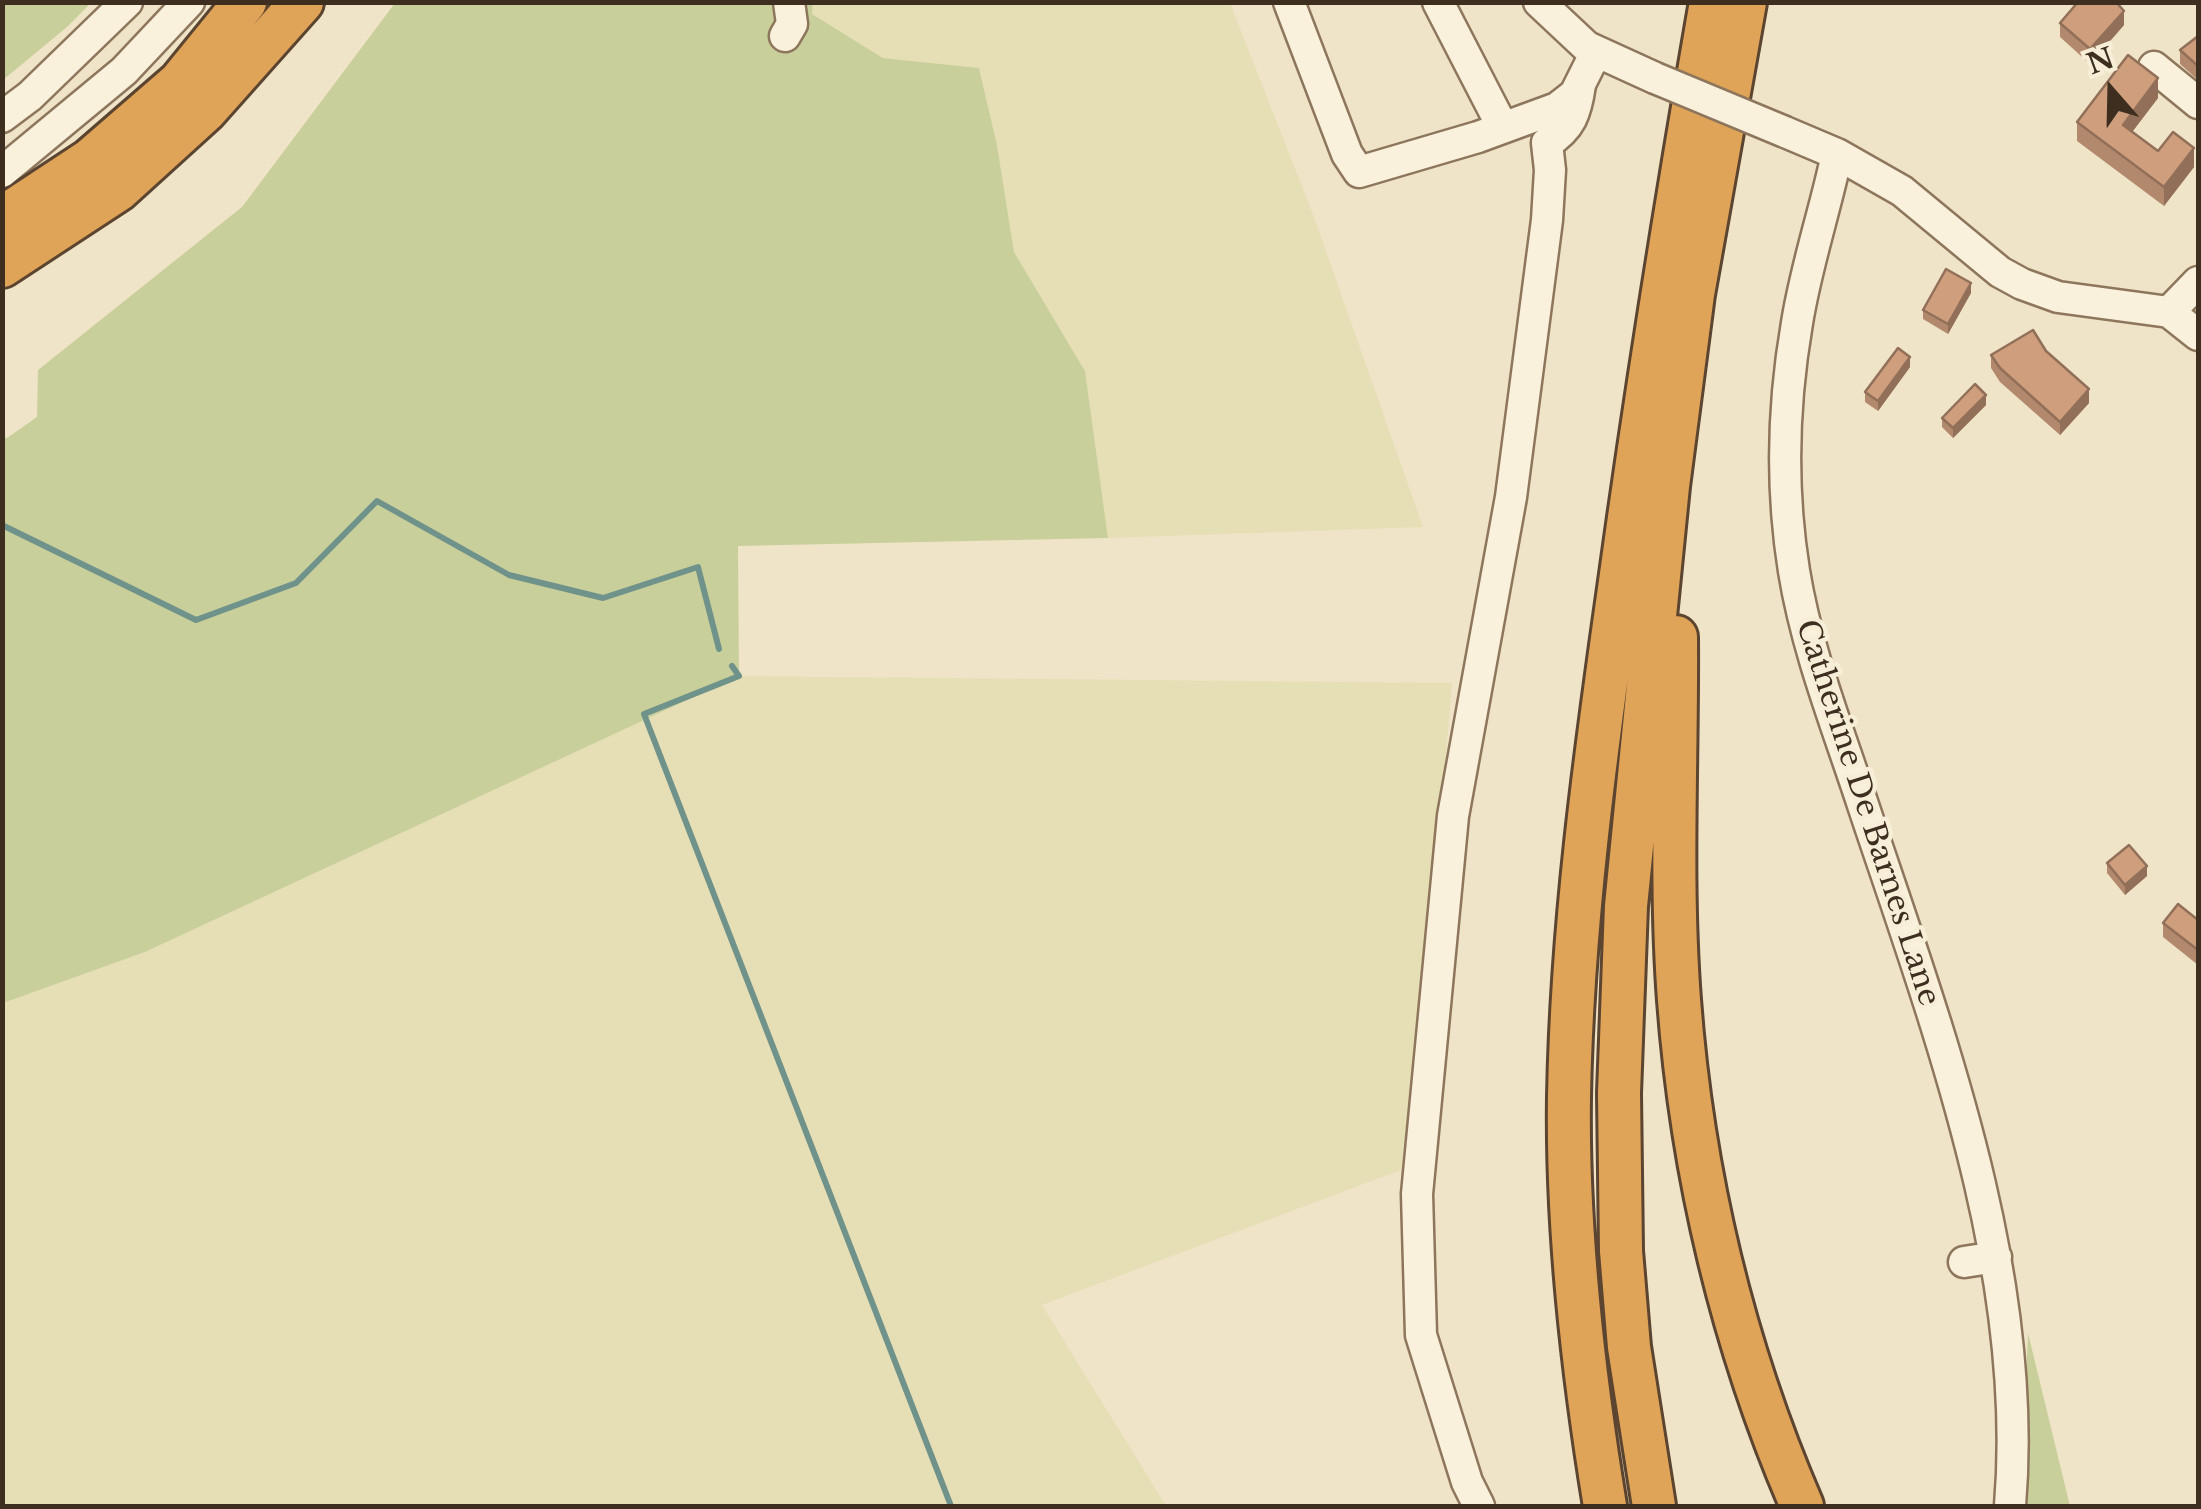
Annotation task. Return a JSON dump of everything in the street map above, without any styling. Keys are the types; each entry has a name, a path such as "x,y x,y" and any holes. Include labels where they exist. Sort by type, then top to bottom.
{"highway":[{"path":"2,218 90,160 180,82 246,2"},
{"path":"2,266 118,190 205,111 302,2"},
{"path":"1605,1506 1582,1338 1572,1214 1570,1098 1576,943 1595,761 1633,487 1711,2"},
{"path":"1654,1506 1629,1346 1621,1251 1620,1038 1626,906 1676,421 1693,294 1745,2"},
{"path":"1676,421 1676,890 1684,1047 1706,1198 1727,1292 1755,1381 1802,1506"}],"street":[{"path":"2,116 30,96 127,2"},
{"path":"2,172 124,72 189,2"},
{"path":"785,36 792,24 789,2"},
{"path":"1289,2 1346,154 1359,172 1556,108 1575,94 1596,52"},
{"path":"1438,2 1503,128"},
{"path":"1540,2 1596,52 1837,154 1902,191 2000,272 2022,284 2058,297 2169,312 2198,335"},
{"path":"2154,67 2193,113"},
{"path":"1479,1506 1466,1482 1421,1335 1419,1171 1453,816 1511,497 1548,220 1547,143 1568,128 1580,85"},
{"name":"Catherine De Barnes Lane","path":"1837,154 1810,259 1791,365 1785,455 1794,568 1805,630 1923,985 1986,1202 2008,1366 2010,1506"},
{"path":"2169,312 2198,282"},
{"path":"1964,1262 1996,1257"}],"shaded area":[{"path":"813,2 1230,3 1314,217 1423,527 1108,538 1085,371 1014,252 997,145 979,68 883,58 812,14"},
{"path":"739,676 1452,683 1411,1166 1042,1305 1166,1506 3,1506 2,1003 145,952"}],"green space":[{"path":"3,2 91,2 91,3 3,80"},
{"path":"395,3 813,3 812,14 883,58 979,68 997,145 1014,252 1085,371 1108,538 738,546 739,676 145,952 3,1003 2,437 7,438 37,417 38,370 242,207"},
{"path":"2028,1333 2070,1506 2021,1506"}],"building":[{"path":"2078,2 2116,2 2124,11 2090,49 2060,23"},
{"path":"2198,36 2198,66 2180,50"},
{"path":"2128,55 2158,78 2123,125 2158,151 2173,132 2194,148 2164,187 2077,122"},
{"path":"1946,269 1971,283 1948,324 1923,310"},
{"path":"2033,330 2046,351 2089,389 2060,422 2000,368 1991,355"},
{"path":"1898,348 1910,357 1878,401 1865,392"},
{"path":"1975,384 1986,395 1953,428 1942,418"},
{"path":"2129,845 2147,866 2125,885 2107,863"},
{"path":"2178,904 2198,920 2198,950 2163,923"}],"waterway":[{"path":"2,525 196,620 296,583 377,501 509,575 603,598 698,567 719,649"},
{"path":"732,666 739,676 644,714 951,1506"}]}
